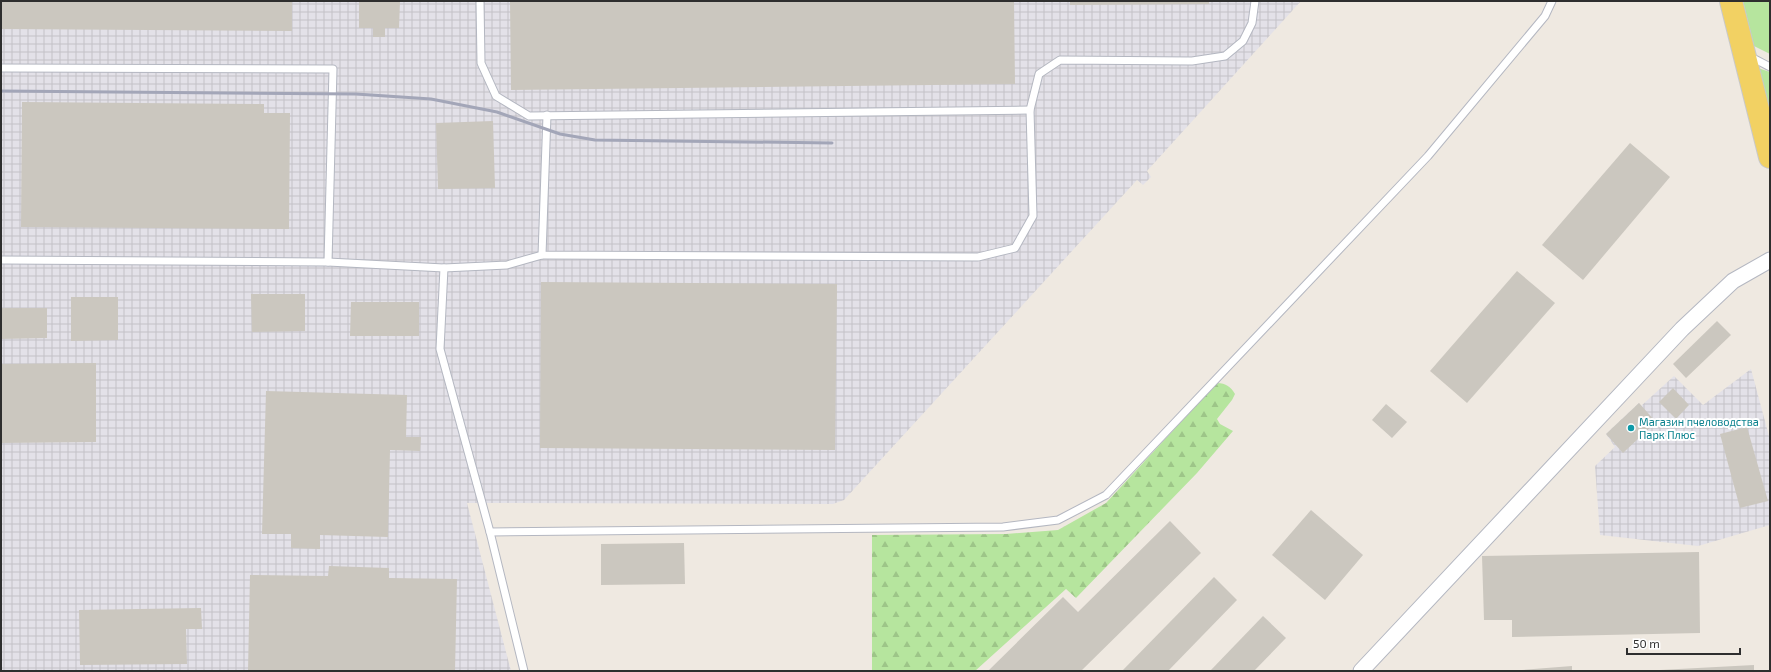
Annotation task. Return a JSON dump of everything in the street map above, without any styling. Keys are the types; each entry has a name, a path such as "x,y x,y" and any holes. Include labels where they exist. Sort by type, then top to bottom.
{"main road":[{"path":"1731,1 1769,148"}],"street":[{"path":"1361,671 1682,329 1734,281 1770,260"}],"lane":[{"path":"480,1 480,63 496,96 529,116 1030,110"},
{"path":"1,260 328,262 444,268 507,265 542,255 978,257 1015,248 1033,216 1030,110 1039,74 1060,60 1192,61 1225,56 1243,41 1252,23 1255,1"},
{"path":"490,532 1003,527 1058,520 1106,495 1428,156 1545,16 1552,1"},
{"path":"1745,54 1770,67"},
{"path":"1,68 333,69 328,262"},
{"path":"542,255 548,115"},
{"path":"444,268 440,349 490,532 524,671"}],"shaded area":[{"path":"1,1 1301,1 1147,171 1151,177 1143,185 1137,180 844,500 833,504 467,503 511,671 1,671"},
{"path":"1751,369 1770,440 1770,525 1698,546 1600,535 1595,466 1615,447 1606,434 1639,403 1641,406 1674,376 1703,405"}],"green space":[{"path":"1743,1 1770,1 1770,54 1754,46"},
{"path":"1758,68 1770,72 1770,127"},
{"path":"1217,383 1228,386 1235,394 1217,419 1220,424 1233,431 1197,473 1076,598 1066,589 975,671 872,671 872,535 1006,534 1058,530 1106,503"}],"building":[{"path":"1,1 292,1 292,31 1,29"},
{"path":"359,1 400,1 399,28 385,28 385,37 373,37 373,28 359,28"},
{"path":"510,1 1014,1 1015,84 511,90"},
{"path":"1070,1 1209,1 1209,4 1070,5"},
{"path":"22,102 264,104 264,113 290,113 289,229 21,227"},
{"path":"493,121 495,188 438,189 436,123"},
{"path":"1630,143 1670,177 1583,280 1542,245"},
{"path":"1517,271 1555,303 1467,403 1430,371"},
{"path":"541,282 837,284 835,450 540,448"},
{"path":"251,294 305,294 305,331 252,332"},
{"path":"71,297 118,297 118,340 71,341"},
{"path":"351,302 419,302 419,336 350,336"},
{"path":"1,308 47,308 47,338 1,339"},
{"path":"1717,321 1731,335 1686,378 1673,364"},
{"path":"96,363 96,442 1,443 1,364"},
{"path":"1673,388 1689,405 1676,419 1659,402"},
{"path":"266,391 407,395 406,437 421,437 420,451 390,450 388,537 320,535 320,549 291,548 291,534 262,534"},
{"name":"Магазин пчеловодства Парк Плюс","path":"1639,403 1656,422 1623,453 1606,434"},
{"path":"1386,404 1407,422 1392,438 1372,420"},
{"path":"1747,427 1768,501 1740,508 1720,434"},
{"path":"1311,510 1363,555 1325,600 1272,555"},
{"path":"1170,521 1201,553 1081,671 988,671 1063,597 1078,612"},
{"path":"684,543 685,584 601,585 601,544"},
{"path":"1699,552 1700,633 1512,637 1512,620 1484,620 1482,556"},
{"path":"329,566 389,568 389,578 457,579 455,671 248,671 250,575 328,576"},
{"path":"1214,577 1237,600 1168,671 1122,671"},
{"path":"201,608 202,629 186,629 187,664 80,665 79,610"},
{"path":"1263,616 1286,638 1254,671 1210,671"},
{"path":"1754,665 1754,671 1660,671 1660,670"},
{"path":"1572,666 1572,671 1522,671 1522,670"}],"railway":[{"path":"1,91 356,94 431,99 497,112 560,134 595,140 832,143"}],"place":[{"name":"Магазин пчеловодства Парк Плюс","path":"1631,428"}]}
